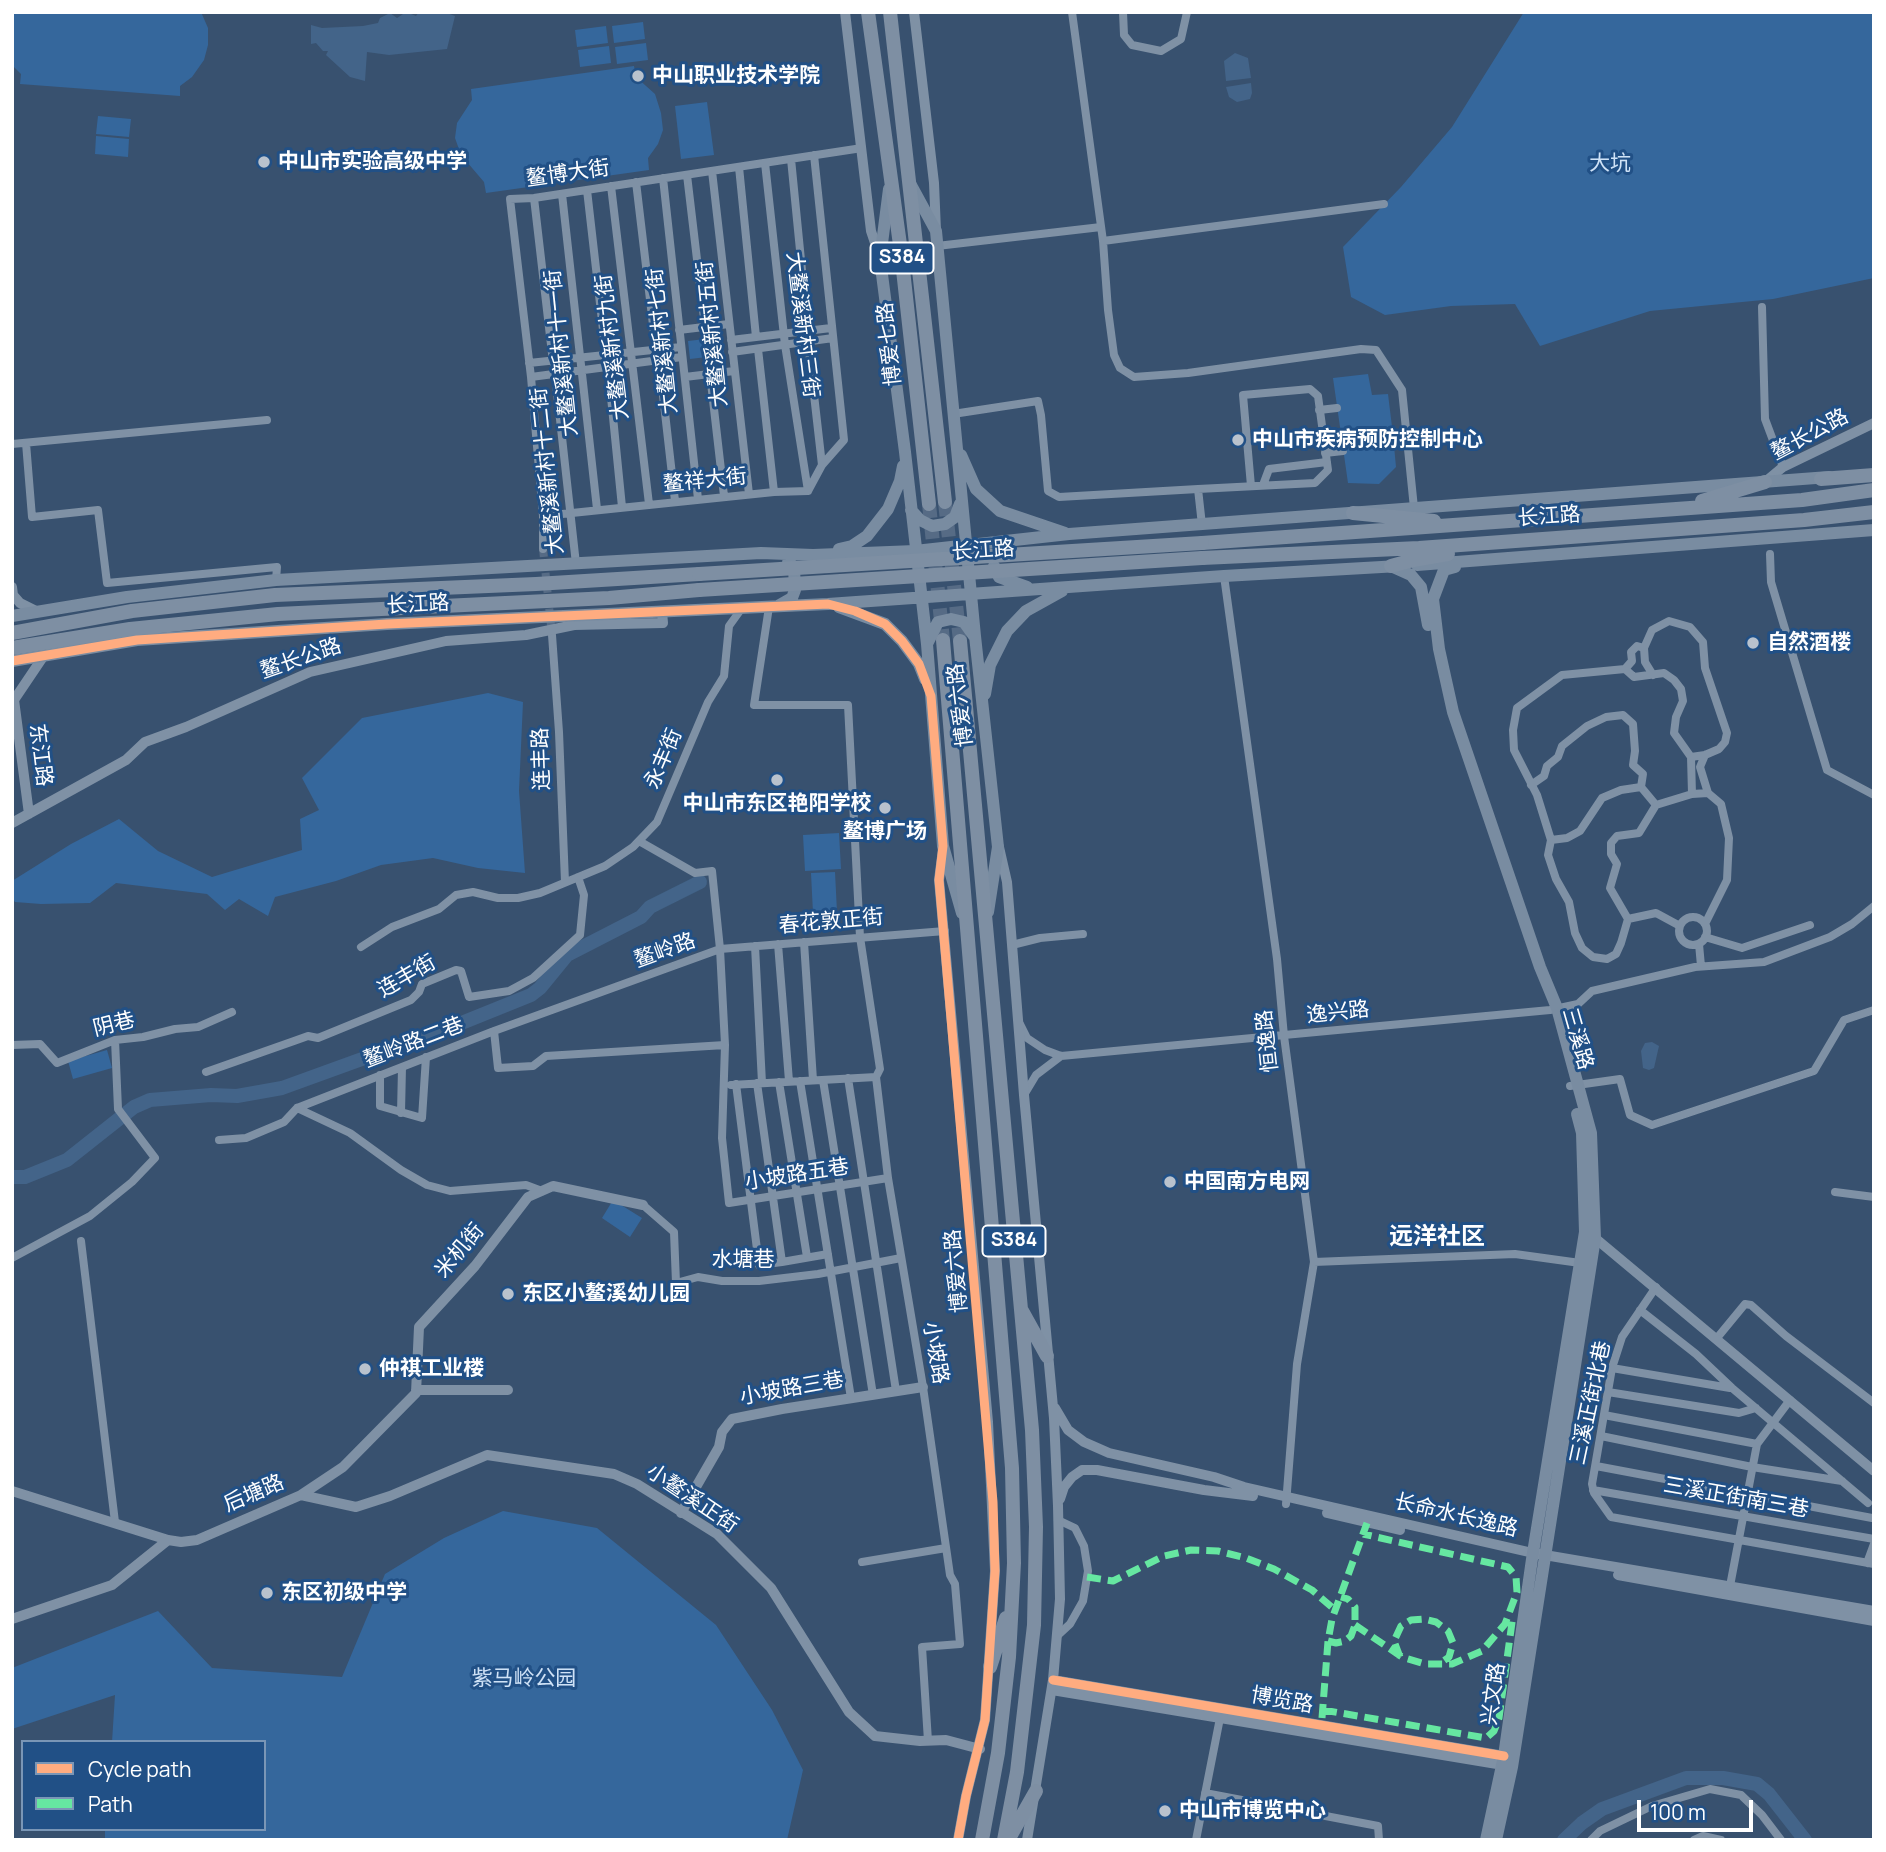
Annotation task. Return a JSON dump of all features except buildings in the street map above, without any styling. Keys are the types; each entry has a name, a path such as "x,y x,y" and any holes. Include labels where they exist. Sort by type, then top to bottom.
{"highway":[{"name":"博爱七路","path":"868,12 901,252 929,504"},
{"name":"博爱七路","path":"890,12 945,502"},
{"path":"1821,479 1874,475"},
{"path":"1678,508 1765,482"},
{"name":"长江路","path":"12,648 130,629 284,613 545,601 699,590 1202,551 1452,526 1802,500 1874,490"},
{"name":"长江路","path":"12,633 132,611 294,594 1202,551 1503,542 1804,520 1874,512"},
{"path":"1353,513 1427,520 1452,526"},
{"path":"1391,566 1413,560 1490,549 1503,542"},
{"name":"博爱六路","path":"967,638 986,926 1031,1430 1036,1527 1034,1625 1017,1772 1006,1840"},
{"name":"博爱六路","path":"943,640 1012,1468 1014,1563 1009,1657 998,1753 982,1840"},
{"path":"1020,1308 1047,1356"},
{"path":"990,1667 1013,1596"},
{"path":"1006,1840 1036,1791"}],"main road":[{"name":"博爱七路","path":"890,183 880,258 918,573"},
{"path":"911,183 936,231 966,545"},
{"path":"956,444 976,489 1000,511 1069,534"},
{"path":"813,555 852,546 867,536 888,509 900,481 905,452"},
{"name":"长江路","path":"18,615 127,597 276,580 761,553 813,555 915,551 1069,534 1821,479 1874,468"},
{"path":"911,510 920,520 932,526 945,524 955,517 961,500"},
{"name":"长江路","path":"12,661 137,640 469,620 828,604 1476,561 1874,530"},
{"path":"1035,590 999,576 994,567 1000,549 1036,538"},
{"name":"博爱六路","path":"966,545 971,594 967,638 983,708 998,846"},
{"path":"774,607 792,598 795,590 794,567 777,554"},
{"name":"三溪路","path":"1476,561 1444,570 1437,584 1433,599 1439,649 1453,712 1553,1009 1574,1086 1582,1133 1585,1232 1538,1557"},
{"name":"三溪路","path":"1391,566 1411,575 1421,587 1432,652 1447,715 1534,971 1553,1009"},
{"path":"518,567 596,581"},
{"name":"博爱六路","path":"918,573 927,644 943,846"},
{"name":"长江路","path":"294,594 380,574"},
{"path":"983,708 990,665 1007,631 1026,611 1067,588"},
{"path":"469,620 545,601"},
{"path":"828,604 855,611 885,624 902,640 919,664 931,696"},
{"path":"284,613 342,627"},
{"path":"927,644 939,622 951,619 964,622 967,638"},
{"path":"943,846 967,934"},
{"path":"986,926 998,846"},
{"path":"1538,1557 1595,1238 1591,1133 1574,1086"},
{"name":"兴文路","path":"1496,1840 1538,1557"},
{"name":"兴文路","path":"1486,1840 1508,1761"}],"street":[{"path":"845,12 871,231 880,258"},
{"path":"914,12 934,183 936,231"},
{"path":"1072,12 1103,242 1114,355 1120,368 1134,377 1188,373 1361,349 1376,350 1402,390 1414,508"},
{"path":"1123,12 1124,35 1132,45 1161,51 1181,39 1187,12"},
{"name":"鳌博大街","path":"543,516 531,376 510,199 562,194 862,148"},
{"path":"808,491 822,465 844,440 814,155"},
{"path":"790,159 808,331"},
{"name":"大鳌溪新村三街","path":"765,163 785,345 808,491"},
{"path":"739,167 756,337"},
{"name":"大鳌溪新村五街","path":"712,171 749,494"},
{"path":"687,175 705,327"},
{"name":"大鳌溪新村七街","path":"663,178 698,499"},
{"path":"636,182 656,350"},
{"name":"大鳌溪新村九街","path":"611,186 649,504"},
{"path":"587,190 606,356"},
{"name":"大鳌溪新村十一街","path":"562,194 597,509"},
{"path":"534,198 553,362"},
{"path":"1103,242 1384,204"},
{"path":"937,246 1101,227"},
{"path":"1762,307 1765,419 1783,467"},
{"path":"679,330 729,324"},
{"path":"731,340 831,328"},
{"path":"733,352 833,338"},
{"path":"808,342 822,465"},
{"path":"529,363 681,347"},
{"name":"大鳌溪新村五街","path":"758,349 774,492"},
{"path":"531,376 682,357"},
{"path":"659,360 675,501"},
{"path":"608,367 622,507"},
{"path":"685,377 734,371"},
{"name":"大鳌溪新村十二街","path":"555,374 576,564"},
{"path":"710,374 724,496"},
{"path":"953,414 1038,401 1048,491 1059,497 1315,483 1328,470 1318,396 1310,389 1243,395 1251,486"},
{"path":"1320,410 1337,408"},
{"path":"12,444 267,420"},
{"name":"鳌长公路","path":"1765,482 1783,467 1874,423"},
{"path":"26,443 32,517 97,510 107,583 277,568 276,580"},
{"path":"1263,485 1269,469 1326,458 1343,451"},
{"path":"1198,489 1202,525"},
{"name":"鳌祥大街","path":"543,516 724,496 808,491"},
{"path":"543,516 543,549"},
{"path":"1770,554 1771,582 1828,770 1874,795"},
{"name":"恒逸路","path":"1224,576 1277,959 1284,1036 1314,1262 1297,1364 1286,1500"},
{"path":"127,597 129,581"},
{"path":"12,587 13,595 20,603 38,612"},
{"name":"小坡路","path":"774,607 754,705 848,705 860,937 880,1069 876,1077 888,1178 923,1387 950,1575 955,1584 960,1644 922,1647 928,1741"},
{"name":"永丰街","path":"361,947 392,927 439,908 456,895 473,892 499,898 518,898 540,893 605,866 639,841 657,822 708,702 724,676 729,626 742,608"},
{"name":"鳌长公路","path":"12,823 126,760 145,742 186,727 310,672 446,641 526,635 574,625 663,623 662,612"},
{"path":"1653,675 1646,662 1644,648 1652,630 1669,621 1690,627 1703,642 1705,668 1727,733 1725,742 1719,749 1691,757"},
{"name":"连丰路","path":"552,635 565,882"},
{"path":"1644,648 1637,646 1631,652 1632,661 1625,669 1562,675 1517,708 1513,730 1514,750 1537,795 1551,840 1548,855 1556,879 1569,902 1582,948 1593,957 1607,959 1616,954 1626,932 1628,919 1610,888 1616,864 1611,854 1611,842 1618,836 1639,833 1656,805 1692,794 1708,793"},
{"name":"东江路","path":"29,814 13,699 43,657"},
{"path":"1625,669 1634,677 1664,673 1681,689 1683,701 1676,717 1674,733 1691,757 1692,794"},
{"path":"1531,785 1544,776 1547,766 1558,757 1562,746 1587,726 1606,717 1623,715 1633,724 1633,765 1643,775 1641,787 1656,805"},
{"path":"1701,966 1705,924 1727,880 1729,838 1721,804 1708,793 1700,767 1705,755"},
{"path":"1551,840 1567,838 1580,831 1602,798 1621,790 1641,787"},
{"path":"639,841 695,873 712,871 720,950"},
{"name":"博爱六路","path":"943,846 939,880 991,1475 995,1571 985,1720 958,1840"},
{"name":"博爱六路","path":"998,846 1007,882 1053,1405 1058,1506 1060,1599 1053,1685 1027,1840"},
{"name":"连丰街","path":"206,1072 308,1036 318,1038 411,1000 422,984 456,970 461,971 470,997 509,991 533,978 580,935 584,895 578,877"},
{"name":"逸兴路","path":"1061,1056 1553,1009 1578,1004 1592,991 1701,966 1764,962 1830,937 1874,906"},
{"path":"1628,919 1656,913 1680,926"},
{"path":"1705,924 1699,918 1690,917 1680,926 1680,935 1685,943 1702,940 1742,948 1810,925"},
{"name":"春花敦正街","path":"720,950 945,932"},
{"path":"1012,945 1040,938 1083,934"},
{"path":"804,942 813,1080"},
{"path":"778,944 789,1082"},
{"path":"755,946 759,1083 782,1262"},
{"name":"鳌岭路","path":"494,1031 720,950 725,1045 724,1085"},
{"path":"1574,1086 1620,1079 1630,1115 1653,1125 1814,1071 1844,1020 1874,1010"},
{"name":"阴巷","path":"12,1045 40,1044 57,1063 115,1040 198,1027 232,1012"},
{"path":"1018,1021 1027,1038 1045,1050 1061,1056"},
{"name":"鳌岭路二巷","path":"219,1140 246,1138 284,1122 297,1108 494,1031 498,1068 533,1066 546,1056 725,1045"},
{"path":"12,1258 90,1216 132,1182 155,1158 120,1112 115,1040"},
{"path":"1024,1095 1035,1075 1061,1056"},
{"path":"380,1075 380,1106 422,1118 426,1057"},
{"path":"401,1113 402,1067"},
{"path":"724,1085 876,1077"},
{"path":"848,1078 897,1391"},
{"path":"823,1080 873,1395"},
{"path":"800,1081 851,1398"},
{"path":"779,1082 807,1257"},
{"path":"736,1084 759,1265 828,1254"},
{"name":"小坡路五巷","path":"724,1085 722,1138 729,1203 888,1178"},
{"path":"297,1108 350,1133 401,1170 427,1185 450,1191 526,1185 542,1191 553,1185 643,1205"},
{"name":"米机街","path":"416,1390 419,1327 475,1266 528,1197 542,1191"},
{"path":"1835,1192 1874,1197"},
{"name":"水塘巷","path":"643,1205 674,1232 676,1283 698,1277 722,1281 759,1281 831,1272 901,1258"},
{"path":"1595,1238 1874,1471"},
{"path":"81,1241 115,1522"},
{"path":"1314,1262 1516,1254 1580,1264"},
{"name":"三溪正街北巷","path":"1656,1287 1622,1337 1612,1368 1593,1490 1611,1517 1870,1563"},
{"path":"1717,1338 1745,1304 1751,1304 1786,1336 1874,1403"},
{"path":"1640,1310 1868,1503"},
{"path":"1612,1368 1731,1388"},
{"name":"小坡路三巷","path":"681,1513 719,1447 722,1432 732,1419 923,1387"},
{"path":"416,1390 508,1390"},
{"name":"后塘路","path":"12,1491 168,1540 197,1540 301,1495 343,1467 416,1390"},
{"path":"1608,1392 1740,1413 1756,1408"},
{"path":"1730,1586 1757,1444 1790,1400"},
{"name":"长命水长逸路","path":"1053,1405 1068,1430 1084,1442 1110,1452 1286,1500 1538,1557 1874,1620"},
{"path":"1604,1415 1757,1444"},
{"path":"1601,1436 1752,1467 1844,1482"},
{"name":"小鳌溪正街","path":"301,1495 356,1507 390,1496 487,1455 614,1474 637,1484 718,1534 771,1588 849,1712 875,1736 946,1740 980,1749"},
{"path":"1595,1466 1871,1518"},
{"name":"长命水长逸路","path":"1058,1506 1064,1487 1082,1470 1097,1470 1204,1490 1286,1500"},
{"name":"三溪正街南三巷","path":"1593,1490 1874,1539"},
{"path":"1057,1636 1070,1624 1083,1601 1088,1571 1084,1546 1075,1528 1058,1520"},
{"path":"12,1619 112,1585 168,1540"},
{"path":"1870,1563 1874,1544"},
{"path":"862,1562 946,1548"},
{"name":"长命水长逸路","path":"1538,1557 1874,1611"},
{"name":"博览路","path":"1053,1685 1508,1761"},
{"name":"博览路","path":"1053,1685 1220,1718 1508,1761"},
{"path":"1196,1840 1220,1718"},
{"path":"1591,1840 1600,1831 1652,1806 1710,1789 1741,1795 1762,1815 1781,1840"},
{"path":"1205,1793 1378,1826 1379,1840"},
{"path":"1694,1840 1703,1836 1721,1840"}],"green space":[{"path":"12,12 201,12 208,28 208,45 204,60 192,77 180,86 180,96 20,84 21,74 12,65"},
{"name":"大坑","path":"1524,12 1874,12 1874,278 1773,299 1650,311 1540,346 1515,304 1451,306 1385,315 1351,297 1343,247 1401,187 1452,127"},
{"path":"643,22 645,39 614,43 612,26"},
{"path":"606,26 608,43 577,47 575,30"},
{"path":"646,43 648,60 617,64 615,47"},
{"path":"609,46 611,63 580,67 578,50"},
{"path":"634,66 636,77 655,94 661,113 663,130 658,144 648,158 649,170 486,193 484,182 461,155 455,138 457,123 472,100 471,89"},
{"path":"707,102 714,155 681,159 675,106"},
{"path":"98,116 131,119 129,137 96,134"},
{"path":"96,136 129,139 128,157 95,154"},
{"path":"722,337 724,355 690,359 688,341"},
{"path":"1368,374 1372,395 1388,394 1396,467 1379,484 1348,483 1333,378"},
{"path":"488,693 523,702 519,791 525,873 478,868 433,858 381,865 336,881 275,897 268,916 239,899 225,910 207,894 116,883 90,903 41,904 15,902 12,898 12,881 71,844 119,819 158,851 212,877 302,850 300,819 319,810 302,778 362,718"},
{"path":"839,833 841,869 805,871 803,835"},
{"path":"835,872 837,912 813,913 811,873"},
{"path":"107,1050 112,1068 73,1079 68,1061"},
{"path":"613,1200 642,1218 630,1237 602,1218"},
{"name":"紫马岭公园","path":"503,1511 597,1528 716,1625 772,1710 803,1770 787,1840 105,1840 105,1831 266,1831 266,1740 112,1740 115,1695 12,1729 12,1668 158,1611 212,1668 342,1677 385,1574 444,1538"}],"shaded area":[{"path":"406,12 416,16 419,12 444,12 455,16 447,49 389,55 367,52 365,81 350,77 326,55 328,51 323,51 316,43 311,44 311,25 322,28 363,26 378,23 380,18 390,13 397,18"},
{"path":"1235,53 1248,58 1251,78 1226,81 1224,61"},
{"path":"1251,83 1250,99 1237,102 1229,97 1226,87"},
{"path":"1652,1042 1659,1046 1654,1068 1649,1070 1643,1068 1641,1051 1645,1043"}],"waterway":[{"path":"12,1177 25,1177 67,1160 134,1107 150,1100 211,1095 237,1096 282,1088 531,995 567,955 641,917 650,907 700,882"},
{"path":"1564,1840 1602,1809 1686,1778 1723,1778 1757,1784 1769,1794 1805,1840"}],"tunnel":[{"path":"945,502 960,641"},
{"path":"929,504 943,640"},
{"path":"543,549 552,635"}],"marked path":[{"path":"1322,1718 1332,1619 1367,1523"},
{"path":"1355,1625 1402,1657 1425,1664 1452,1664 1482,1651 1505,1624 1517,1592 1516,1577 1508,1567 1363,1534"},
{"path":"1087,1577 1113,1581 1164,1556 1191,1550 1218,1551 1274,1569 1312,1590 1335,1610"},
{"path":"1328,1641 1345,1641 1351,1636 1355,1625 1355,1607 1348,1599 1341,1597"},
{"path":"1323,1710 1486,1738 1494,1731 1499,1718 1513,1615"},
{"path":"1400,1657 1394,1641 1401,1626 1411,1620 1424,1619 1436,1622 1448,1631 1453,1643 1449,1657 1439,1664"}],"cycle path":[{"path":"12,661 137,640 387,624 828,604 855,611 885,624 902,641 919,664 931,696 943,846 939,880 993,1502 995,1571 985,1720 958,1840"},
{"path":"1053,1680 1504,1756"}],"place":[{"name":"中山职业技术学院","path":"638,76"},
{"name":"中山市实验高级中学","path":"264,162"},
{"name":"中山市疾病预防控制中心","path":"1238,440"},
{"name":"自然酒楼","path":"1753,643"},
{"name":"中山市东区艳阳学校","path":"777,780"},
{"name":"鳌博广场","path":"885,808"},
{"name":"中国南方电网","path":"1170,1182"},
{"name":"东区小鳌溪幼儿园","path":"508,1294"},
{"name":"仲祺工业楼","path":"365,1369"},
{"name":"东区初级中学","path":"267,1593"},
{"name":"中山市博览中心","path":"1165,1811"}],"district":[{"name":"远洋社区","path":"1437,1237"}]}
